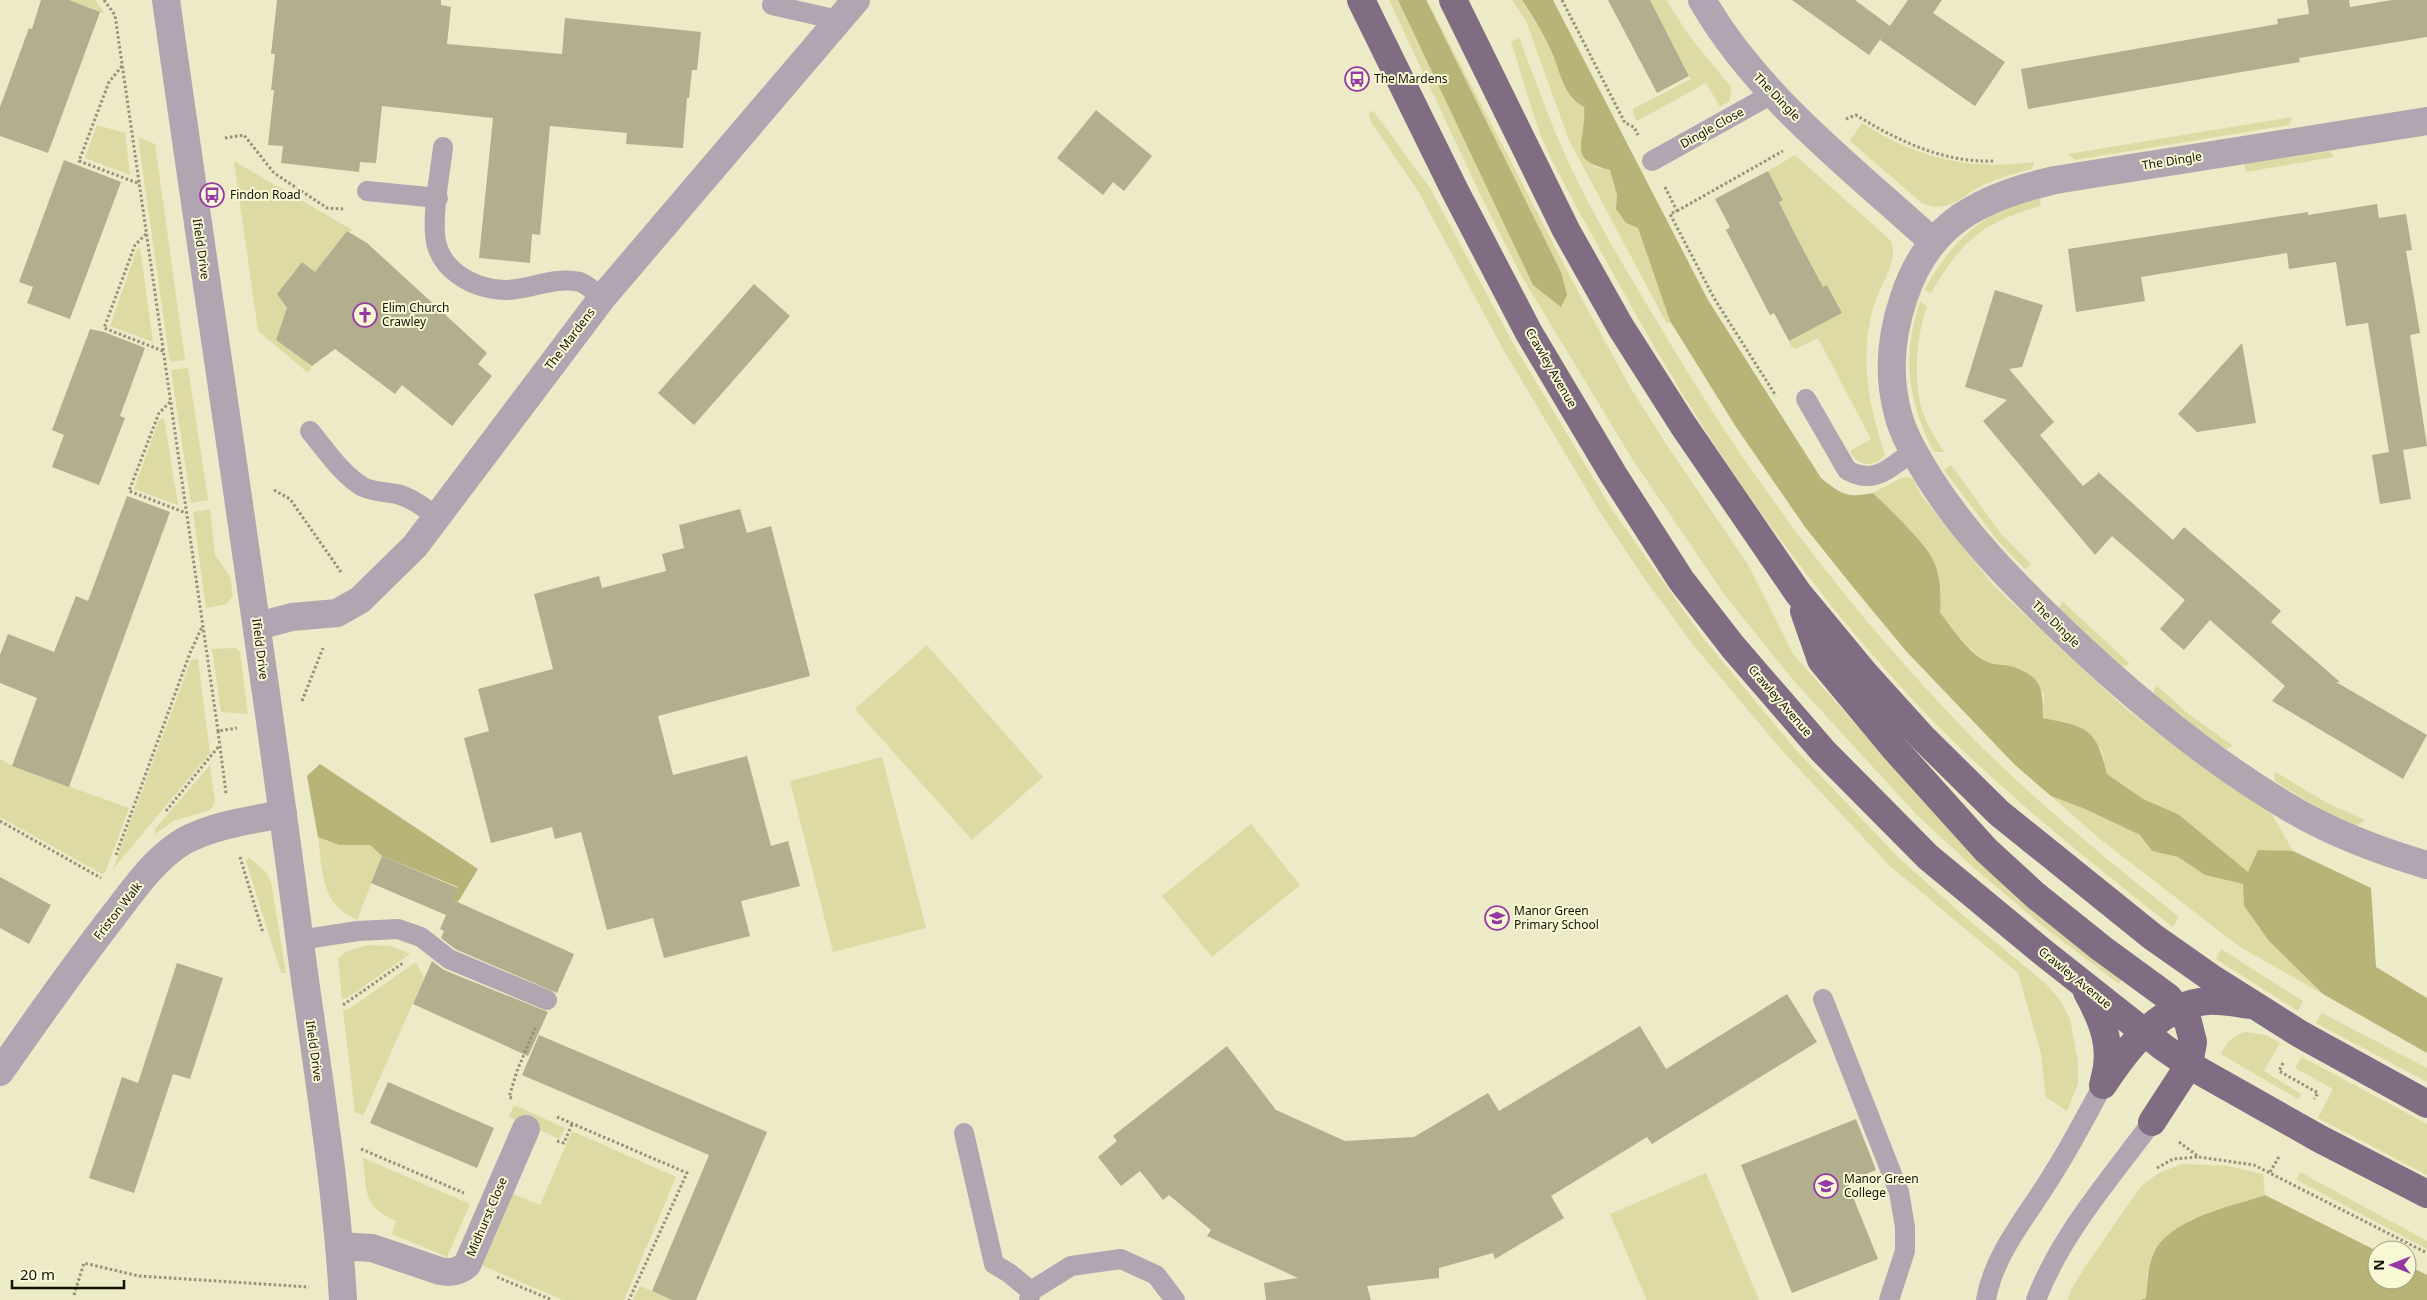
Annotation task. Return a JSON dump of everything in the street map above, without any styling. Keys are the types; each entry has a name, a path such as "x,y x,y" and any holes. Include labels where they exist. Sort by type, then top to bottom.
{"main road":[{"name":"Crawley Avenue","path":"1360,0 1455,190 1530,332 1613,474 1681,580 1733,647 1844,772 1928,857 2144,1033 2189,1065 2320,1139 2427,1194"},
{"path":"1453,0 1566,230 1620,326 1683,425 1798,593 1865,674 1922,737 1999,813 2153,936 2210,977 2256,1006 2345,1060 2427,1104"},
{"path":"1798,593 1821,660 1941,802 1986,850 2035,895 2101,948 2168,997 2188,1022 2193,1042 2189,1065 2152,1122"},
{"path":"2082,984 2105,1028 2109,1047 2108,1066 2103,1085"},
{"path":"2103,1085 2120,1059 2144,1033 2178,1008 2209,1001 2256,1006"}],"street":[{"name":"Ifield Drive","path":"166,0 217,361 258,626 326,1133 343,1294"},
{"name":"The Mardens","path":"258,626 292,617 337,613 360,600 415,546 602,298 856,0"},
{"name":"The Dingle","path":"1702,0 1741,58 1772,94 1933,242"},
{"name":"The Dingle","path":"2427,121 2055,180 2022,187 1991,198 1963,215 1933,242 1918,264 1906,289 1897,316 1890,352 1898,415 1913,451 1971,538 2011,582 2113,677 2169,725 2230,770 2289,808 2358,842 2427,864"},
{"name":"Friston Walk","path":"0,1072 84,954 118,888 186,840 231,824 283,814"},
{"name":"Midhurst Close","path":"339,1246 372,1248 440,1272 452,1273 467,1265 526,1129"}],"lane":[{"path":"772,6 838,20"},
{"name":"Dingle Close","path":"1652,161 1772,94"},
{"path":"443,147 434,235 439,254 448,267 462,278 481,286 504,290 567,280 582,283 602,298"},
{"path":"367,190 438,198"},
{"path":"1806,399 1847,470 1856,475 1867,478 1878,475 1913,451"},
{"path":"310,431 346,473 360,485 370,490 398,494 420,504 437,517"},
{"path":"299,940 358,931 398,930 421,937 450,959 547,1000"},
{"path":"1823,999 1899,1192 1905,1227 1905,1251 1889,1300"},
{"path":"1986,1300 1988,1288 2012,1236 2054,1173 2103,1085"},
{"path":"2036,1300 2046,1273 2073,1230 2152,1122"},
{"path":"964,1133 994,1264 1009,1273 1030,1296 1071,1266 1121,1259 1156,1275 1175,1300"}],"path":[{"path":"104,0 116,15 218,731"},
{"path":"1562,0 1625,124 1634,127 1676,210"},
{"path":"122,66 109,82 79,161 140,184"},
{"path":"1806,399 1786,411 1714,298 1670,214 1814,133 1856,115 1883,132 1930,151 1955,158 1984,161 2000,160"},
{"path":"225,138 244,135 274,173 327,208 365,211 367,190"},
{"path":"147,233 135,245 104,328 163,351"},
{"path":"170,401 159,412 129,491 186,513"},
{"path":"274,490 290,499 360,600"},
{"path":"0,821 118,888 190,653 203,626"},
{"path":"160,818 220,745"},
{"path":"518,1100 509,1096 517,1071 547,1000"},
{"path":"554,1116 687,1173 629,1300"},
{"path":"2152,1122 2199,1157 2254,1165 2427,1253"},
{"path":"326,1133 492,1205"},
{"path":"74,1295 84,1263 139,1276 343,1294"},
{"path":"467,1265 552,1300"}],"shaded area":[{"path":"69,0 95,0 105,14"},
{"path":"1389,0 1427,0 1585,305 1630,387 1668,447 1747,563 1793,654 1929,807 1981,862 2122,979 2119,984 2044,927 1974,868 1916,814 1793,680 1724,594 1631,457 1521,275 1480,194"},
{"path":"1398,0 1426,0 1561,272 1567,295 1561,307 1533,285"},
{"path":"1512,0 1522,0 1544,36 1567,91 1571,97 1584,107 1585,124 1580,146 1594,167 1610,170 1617,195 1616,209 1626,223 1638,228 1670,321 1667,324 1569,140 1526,21"},
{"path":"1522,0 1553,0 1708,300 1821,478 1845,494 1873,493 1906,526 1930,554 1938,575 1940,612 1967,647 1990,663 2007,665 2029,674 2035,679 2041,691 2043,718 2070,724 2088,732 2099,747 2107,774 2143,799 2178,814 2248,872 2258,850 2293,851 2371,888 2376,967 2427,998 2427,1053 2323,994 2269,941 2244,906 2243,884 2205,875 2178,857 2152,851 2140,835 2085,809 2051,796 2015,765 1906,651 1805,527 1736,427 1670,321 1638,228 1626,223 1616,209 1617,195 1610,170 1596,166 1587,161 1582,155 1584,107 1571,97 1567,91 1553,55 1535,20"},
{"path":"1650,0 1666,0 1690,37 1731,87 1730,101 1720,107 1706,83 1637,121 1634,117 1633,109 1691,79"},
{"path":"1519,37 1565,155 1605,234 1726,433 1794,529 1867,621 1945,709 2000,765 2058,818 2179,917 2173,927 2080,853 1961,749 1889,673 1806,574 1730,468 1661,359 1556,169 1540,133 1511,42"},
{"path":"1370,111 1374,112 1430,188 1514,345 1611,508 1703,638 1794,748 1900,859 1971,922 2046,984 2060,1000 2070,1019 2078,1062 2078,1084 2067,1111 2046,1097 2041,1054 2018,973 1890,866 1786,755 1694,646 1644,578 1600,512 1503,349 1418,191 1371,122"},
{"path":"2293,117 2289,125 2075,160 2068,154"},
{"path":"1862,123 1903,145 1945,159 1988,165 2034,162 2032,169 1987,183 1956,202 1949,205 1932,206 1922,203 1850,141"},
{"path":"97,125 125,133 130,175 85,158"},
{"path":"138,137 155,144 185,360 170,362"},
{"path":"2330,151 2334,157 2246,172 2244,164"},
{"path":"1795,155 1890,240 1893,247 1893,256 1888,274 1873,308 1869,327 1866,364 1870,400 1885,455 1870,464 1861,463 1850,451 1871,439 1818,338 1796,349 1792,348 1789,341 1842,313 1827,285 1823,287 1779,202 1783,199 1768,171"},
{"path":"234,161 354,231 347,231 342,252 315,272 302,262 277,294 287,308 276,340 312,366 308,373 258,331"},
{"path":"2041,198 2040,206 2003,220 1975,236 1953,259 1931,293 1924,290 1948,254 1979,224 2008,207"},
{"path":"140,248 153,342 110,326 137,249"},
{"path":"1920,301 1927,307 1918,342 1918,391 1927,422 1944,452 1934,452 1925,433 1913,396 1910,378 1911,340"},
{"path":"188,368 208,500 191,503 171,370"},
{"path":"164,418 178,505 134,489 159,420"},
{"path":"1951,465 2002,535 2031,564 2025,569 1998,541 1944,470"},
{"path":"1901,478 1913,479 1921,495 1995,587 2126,709 2201,766 2271,813 2293,851 2258,850 2248,873 2178,814 2143,799 2107,774 2102,750 2065,722 2043,718 2044,693 2011,666 1987,662 1963,642 1939,612 1941,590 1911,532 1873,493"},
{"path":"210,509 215,555 230,576 233,596 226,604 206,608 193,512"},
{"path":"2062,601 2130,664 2121,667 2059,608"},
{"path":"927,645 1043,777 972,840 855,709"},
{"path":"236,648 240,652 248,714 221,712 212,649"},
{"path":"198,659 210,753 113,869 191,660"},
{"path":"2156,685 2186,712 2233,746 2226,749 2207,738 2153,695"},
{"path":"882,757 926,928 833,952 790,781"},
{"path":"0,759 12,766 129,808 105,873 102,874 0,817"},
{"path":"320,764 478,869 458,902 453,900 458,887 382,856 370,845 339,845 318,837 307,776"},
{"path":"210,765 215,800 213,807 208,811 173,821 155,834 155,829"},
{"path":"2274,771 2325,802 2365,820 2356,827 2323,811 2275,781"},
{"path":"2051,796 2085,809 2140,835 2152,851 2178,857 2205,875 2243,884 2244,906 2269,941 2323,994 2240,947 2100,839"},
{"path":"1251,824 1300,885 1212,957 1162,896"},
{"path":"318,837 339,845 370,845 382,856 357,920 336,905 330,896 323,874"},
{"path":"249,857 265,871 271,882 286,973 281,973 246,861"},
{"path":"368,945 392,946 410,954 347,998 342,999 338,958 347,951"},
{"path":"2221,949 2303,1001 2298,1011 2216,959"},
{"path":"416,962 424,978 363,1116 355,1112 343,1010 349,1009"},
{"path":"2322,1013 2427,1068 2427,1082 2316,1023"},
{"path":"2245,1032 2266,1035 2280,1043 2264,1071 2301,1094 2298,1099 2221,1054 2230,1040"},
{"path":"2302,1057 2427,1124 2427,1175 2318,1118 2333,1089 2295,1068"},
{"path":"514,1105 565,1128 560,1139 509,1117"},
{"path":"572,1131 676,1177 624,1300 563,1300 481,1265 511,1193 540,1205"},
{"path":"363,1158 470,1204 447,1257 392,1234 396,1221 377,1209 368,1196"},
{"path":"2182,1164 2227,1166 2263,1174 2265,1195 2190,1220 2147,1274 2146,1298 2140,1300 2068,1300 2071,1290 2085,1267 2141,1186 2159,1173"},
{"path":"2300,1172 2427,1241 2427,1249 2417,1244 2417,1240 2410,1240 2297,1180"},
{"path":"1706,1173 1759,1300 1647,1300 1610,1214"},
{"path":"2265,1195 2367,1246 2367,1290 2417,1290 2417,1270 2427,1275 2427,1300 2140,1300 2146,1298 2149,1269 2153,1254 2160,1243 2183,1225 2210,1213"},
{"path":"640,1286 672,1300 633,1300"}],"building":[{"path":"41,0 69,0 100,12 48,153 0,136 0,107 29,28 32,29"},
{"path":"277,0 441,0 441,5 451,7 447,44 562,54 565,18 701,32 697,70 692,70 689,98 687,98 683,148 626,144 627,133 550,126 540,235 532,234 530,263 479,258 493,118 382,106 376,163 360,162 359,172 281,163 283,146 268,145 274,90 271,90 275,54 271,54"},
{"path":"1608,0 1650,0 1689,76 1657,93"},
{"path":"1792,0 1855,0 1890,26 1869,55"},
{"path":"1908,0 1942,0 1933,13 2005,62 1975,106 1880,40"},
{"path":"2307,0 2349,0 2350,7 2392,0 2427,0 2427,37 2299,58 2300,62 2028,109 2021,69 2278,24 2277,19 2309,14"},
{"path":"1096,110 1152,156 1124,191 1113,182 1103,195 1057,158"},
{"path":"64,160 121,182 70,319 27,303 33,287 19,282"},
{"path":"1768,171 1783,200 1779,202 1793,230 1823,287 1827,285 1842,313 1789,341 1774,313 1770,315 1726,230 1730,227 1715,199"},
{"path":"2377,204 2379,218 2406,214 2412,250 2406,251 2420,333 2410,335 2427,446 2403,450 2411,499 2380,504 2372,455 2389,452 2368,323 2346,326 2336,262 2289,269 2287,253 2141,277 2145,301 2076,312 2068,249 2308,212 2308,215"},
{"name":"Elim Church Crawley","path":"347,231 367,243 487,353 478,364 492,376 452,426 402,385 395,394 335,349 312,366 276,340 287,308 277,294 302,262 315,272"},
{"path":"754,284 790,316 694,425 658,393"},
{"path":"1995,290 2043,305 2022,367 2009,369 2054,422 2040,435 2064,464 2083,486 2098,474 2097,471 2173,540 2184,527 2281,611 2271,622 2340,682 2336,682 2427,735 2403,779 2272,701 2285,686 2210,620 2184,650 2172,640 2160,629 2185,600 2112,536 2095,555 1983,421 2007,400 1965,387"},
{"path":"90,329 104,332 145,348 120,416 125,418 99,485 52,467 64,435 52,430"},
{"path":"2242,343 2256,423 2197,432 2178,414"},
{"path":"127,496 170,512 69,787 12,766 37,698 0,683 0,655 8,634 54,652 76,596 88,601"},
{"path":"740,509 747,533 771,526 810,676 658,716 673,775 747,756 771,846 788,841 800,886 741,901 750,936 664,958 653,918 607,930 581,832 555,839 552,827 491,843 464,738 489,731 478,689 553,669 534,594 599,576 602,588 666,571 662,554 684,548 679,525"},
{"path":"382,856 458,888 453,900 574,954 557,993 455,949 441,938 444,931 440,929 446,915 371,883"},
{"path":"0,877 51,905 29,944 0,928"},
{"path":"432,961 444,970 548,1012 528,1056 413,1004"},
{"path":"177,963 223,978 190,1079 173,1074 134,1193 89,1178 122,1077 138,1083"},
{"path":"1787,994 1817,1042 1652,1144 1647,1137 1551,1196 1564,1218 1495,1259 1493,1253 1439,1268 1439,1278 1367,1286 1371,1300 1266,1300 1264,1283 1298,1278 1207,1236 1211,1230 1169,1195 1163,1200 1140,1171 1121,1186 1098,1157 1117,1141 1113,1136 1227,1046 1276,1110 1345,1141 1414,1137 1488,1093 1499,1111 1640,1026 1666,1069"},
{"path":"539,1035 767,1132 696,1300 672,1300 652,1291 709,1155 522,1075"},
{"path":"388,1082 494,1128 477,1168 370,1123"},
{"path":"1856,1119 1876,1170 1847,1182 1878,1259 1792,1293 1741,1165"}],"place":[{"name":"The Mardens","path":"1357,79"},
{"name":"Findon Road","path":"212,195"},
{"name":"Elim Church Crawley","path":"365,315"},
{"name":"Manor Green Primary School","path":"1497,918"},
{"name":"Manor Green College","path":"1826,1186"}]}
